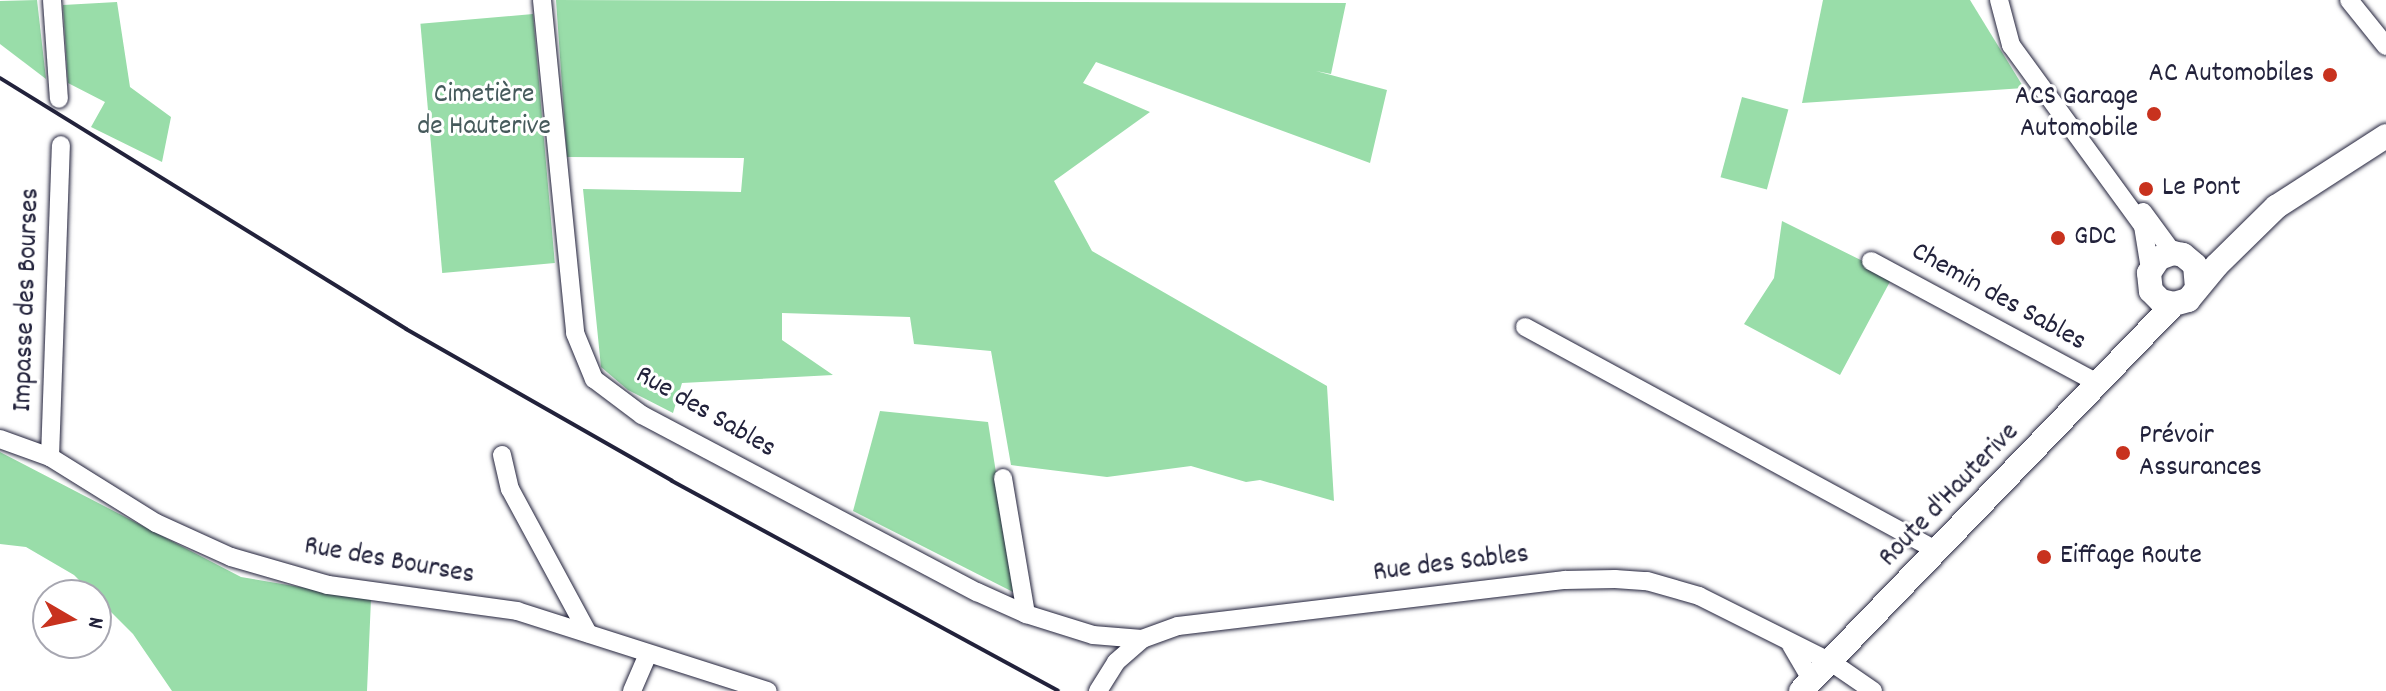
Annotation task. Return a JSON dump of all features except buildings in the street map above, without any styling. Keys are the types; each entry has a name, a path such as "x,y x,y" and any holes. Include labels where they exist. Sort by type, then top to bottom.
{"main road":[{"path":"2267,215 2188,300 2174,304 2161,301 2151,280 2159,258 2208,252 2222,246 2322,175 2386,136"},
{"path":"2178,254 2195,265 2197,288"},
{"name":"Route d'Hauterive","path":"2106,378 2144,313 2151,280"},
{"name":"Route d'Hauterive","path":"1806,686 2174,304"}],"street":[{"path":"52,0 59,99"},
{"name":"Rue des Sables","path":"542,0 575,333 594,379 642,415 977,592 1026,614 1093,635 1142,639"},
{"path":"1999,0 2011,45 2116,184 2143,226 2151,280"},
{"path":"2349,0 2386,46"},
{"name":"Impasse des Bourses","path":"50,457 61,145"},
{"path":"2116,184 2178,254"},
{"name":"Chemin des Sables","path":"1871,261 2106,378"},
{"path":"1525,327 1938,551"},
{"name":"Rue des Bourses","path":"0,439 50,457 156,523 231,557 328,585 517,611 768,691"},
{"path":"502,455 510,489 588,633"},
{"path":"1003,478 1026,614"},
{"name":"Rue des Sables","path":"1098,691 1116,662 1142,639 1178,626 1565,580 1615,579 1678,588 1831,662 1873,691"},
{"path":"1093,635 1116,662"},
{"path":"1791,645 1806,686"},
{"path":"632,691 648,654"}],"green space":[{"path":"37,0 46,79 0,44 0,1"},
{"path":"556,0 1346,3 1331,74 1316,71 1387,90 1370,163 1096,62 1083,83 1150,112 1054,181 1092,251 1327,386 1334,501 1260,480 1246,482 1191,466 1107,477 1011,465 991,351 914,344 910,317 782,313 782,340 833,375 682,383 673,413 628,390 601,367 583,189 741,192 744,158 567,157"},
{"path":"1823,0 1970,0 2024,88 1802,103"},
{"path":"117,2 130,87 171,117 162,162 91,127 105,102 68,83 63,5"},
{"name":"Cimetière de Hauterive","path":"533,14 555,263 442,273 420,24"},
{"path":"1742,97 1788,109 1767,190 1721,177"},
{"path":"1782,221 1893,276 1840,375 1744,324 1774,278"},
{"path":"880,411 988,422 1015,593 853,511"},
{"path":"0,452 241,577 371,599 367,691 172,691 133,634 112,613 112,579 78,579 26,547 0,544"}],"railway":[{"path":"0,78 406,329 672,481 1058,691"}],"place":[{"name":"AC Automobiles","path":"2330,75"},
{"name":"ACS Garage Automobile","path":"2154,114"},
{"name":"Le Pont","path":"2146,189"},
{"name":"GDC","path":"2058,238"},
{"name":"Prévoir Assurances","path":"2123,453"},
{"name":"Eiffage Route","path":"2044,557"}]}
